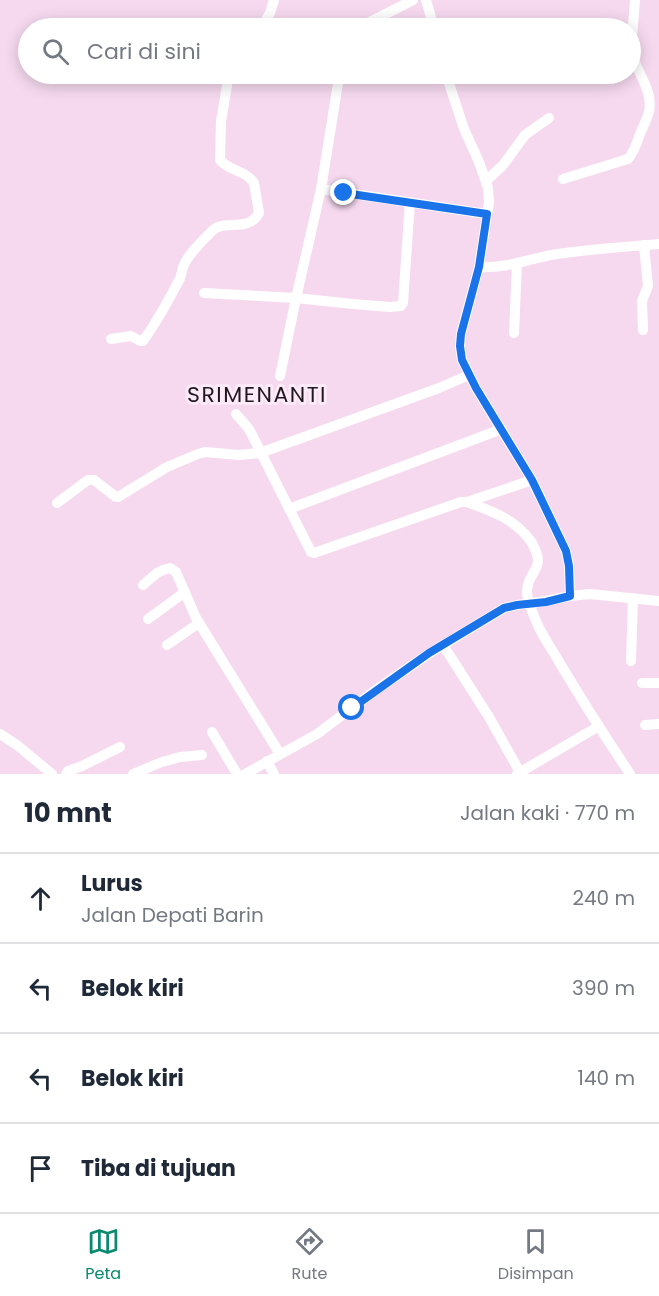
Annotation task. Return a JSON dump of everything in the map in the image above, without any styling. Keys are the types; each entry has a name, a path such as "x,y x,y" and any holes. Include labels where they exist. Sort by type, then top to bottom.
{"street":[{"path":"267,18 274,0"},
{"path":"378,18 414,0"},
{"path":"426,0 431,18"},
{"path":"633,18 634,0"},
{"path":"563,178 628,159 633,154 649,113 649,98 641,75"},
{"path":"111,339 131,336 144,341 183,275 184,266 191,254 217,227 254,221 259,213 254,183 251,178 241,171 226,167 220,160 221,121 227,84"},
{"path":"280,376 321,189 338,84"},
{"path":"449,84 464,129 486,181 489,202 479,267 461,334 462,360 532,480 566,551 570,596"},
{"path":"486,181 503,165 525,135 549,118"},
{"path":"321,189 487,214"},
{"path":"204,293 401,306 410,202"},
{"path":"479,267 488,268 555,255 659,244"},
{"path":"644,245 648,286 642,301 644,330"},
{"path":"514,333 517,263"},
{"path":"57,503 88,480 94,480 118,497 167,467 198,454 205,452 238,455 260,453 469,375"},
{"path":"236,414 249,429 311,552 314,553 532,480"},
{"path":"289,509 502,429"},
{"path":"467,502 509,520 524,532 531,543 538,558 538,566 527,590 537,624 630,774"},
{"path":"143,585 163,570 170,568 176,572 199,623 280,754"},
{"path":"148,619 185,592"},
{"path":"245,774 317,734 377,689 504,608 590,594 659,601"},
{"path":"631,661 633,598"},
{"path":"167,645 199,623"},
{"path":"443,645 489,717 519,774 599,726"},
{"path":"642,683 659,683"},
{"path":"645,724 659,724"},
{"path":"212,732 237,774"},
{"path":"0,734 52,774"},
{"path":"66,774 120,747"},
{"path":"133,774 171,759 202,755"},
{"path":"267,761 274,774"}],"district":[{"name":"SRIMENANTI","path":"257,394"}],"route":[{"path":"344,193 487,214 479,267 461,334 462,360 476,388 532,480 552,520 566,551 570,596 504,608 429,653 352,708"}]}
